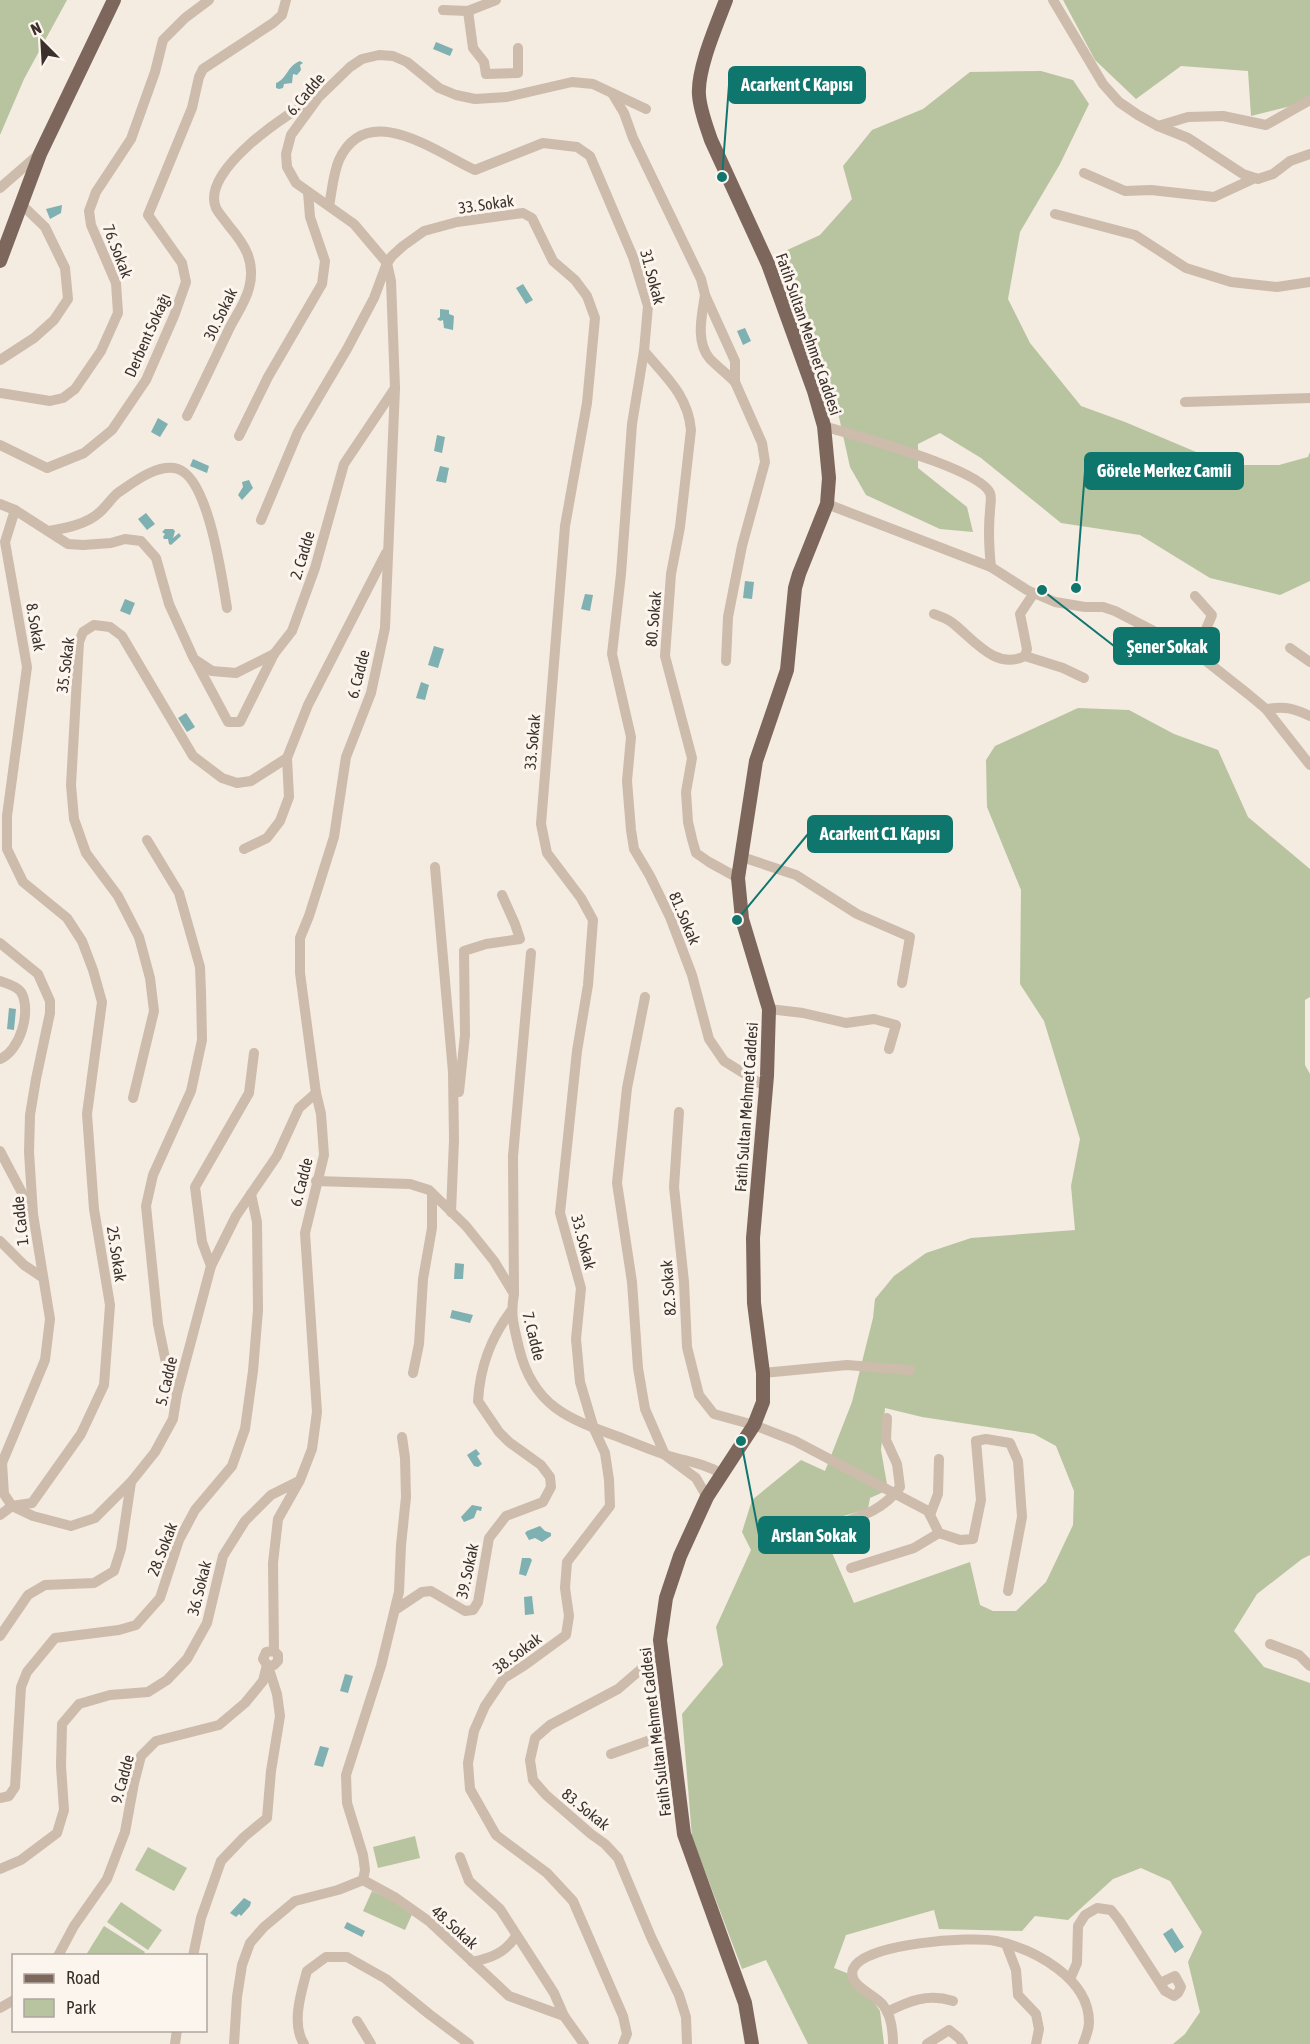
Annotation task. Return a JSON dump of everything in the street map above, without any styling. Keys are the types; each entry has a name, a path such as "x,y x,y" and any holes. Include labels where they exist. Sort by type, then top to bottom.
{"main road":[{"path":"102,22 109,0"},
{"path":"0,261 40,154 114,0"},
{"name":"Fatih Sultan Mehmet Caddesi","path":"726,0 700,79 699,94 704,121 768,264 814,391 824,426 829,478 827,504 795,588 788,670 756,761 738,878 742,919 769,1009 753,1270 754,1303 763,1373 763,1402 754,1425 707,1497 680,1556 666,1598 662,1620 661,1652 684,1834 745,2003 753,2044"}],"street":[{"path":"102,22 118,0"},
{"name":"76. Sokak","path":"0,393 50,401 63,398 75,389 101,351 118,313 116,283 91,225 89,211 96,192 131,138 164,40 185,18 209,0"},
{"name":"Derbent Sokağı","path":"0,445 47,468 84,453 112,430 146,380 186,282 182,263 148,215 192,108 203,69 273,23 282,15 286,0"},
{"path":"443,10 468,11 496,0"},
{"path":"1053,0 1103,84 1119,102 1158,126 1188,138 1243,174 1258,179 1273,174 1290,161 1310,154"},
{"path":"468,11 473,48 484,62 486,74 518,73 518,48"},
{"name":"6. Cadde","path":"272,1661 273,1563 278,1519 300,1480 312,1449 317,1412 305,1233 324,1155 321,1114 316,1093 300,973 300,938 334,837 346,757 371,693 385,628 395,388 391,281 387,263 354,224 296,183 287,167 286,154 291,135 318,98 350,67 362,59 379,55 393,56 406,62 439,88 456,95 476,99 507,97 572,82 593,84 646,109"},
{"path":"612,93 624,113 633,138 701,279 705,295 735,361 735,382"},
{"name":"30. Sokak","path":"187,416 249,289 250,258 244,244 217,211 214,204 214,191 225,171 249,144 297,108 318,98"},
{"path":"1158,126 1188,117 1200,116 1223,116 1266,125 1310,100"},
{"name":"31. Sokak","path":"329,206 338,162 348,144 364,133 380,130 409,136 475,171 543,143 577,147 590,156 633,258 648,306 644,351 632,424 621,574 612,654 631,737"},
{"path":"0,188 40,154"},
{"path":"1084,173 1125,190 1151,190 1214,197 1255,177"},
{"path":"239,436 268,377 322,284 325,261 310,217 308,192"},
{"path":"0,360 34,339 54,320 68,299 65,268 45,227 22,205"},
{"name":"33. Sokak","path":"387,263 403,246 424,231 457,222 523,213 532,218 553,261 575,280 587,296 595,318 587,403 565,526 541,824 547,853 581,898 592,920 588,985 577,1051 560,1212 581,1288 576,1339 580,1382 594,1429"},
{"path":"1055,214 1135,235 1186,268 1231,282 1277,286 1310,282"},
{"path":"261,520 298,432 358,329 374,298 387,263"},
{"path":"705,295 701,321 702,343 709,358 735,382 762,443 765,462 738,566 728,617 726,661"},
{"name":"80. Sokak","path":"644,351 684,399 691,423 680,527 671,574 665,656 692,758 686,792 688,822 696,853 738,878"},
{"name":"2. Cadde","path":"195,659 212,671 236,673 274,654 292,631 315,568 344,464 395,388"},
{"path":"1185,402 1310,398"},
{"path":"824,426 954,468 985,486 991,495 988,534 991,567"},
{"path":"50,531 75,526 99,514 117,494 160,469 178,469 191,479 203,499 219,561 227,608"},
{"path":"0,504 15,510 68,544 111,543 125,539 141,541 156,558 169,604 228,722 240,722 274,654"},
{"path":"827,504 991,567 1034,593 1055,602 1085,607 1103,607 1114,611 1196,653 1266,709 1310,765"},
{"name":"8. Sokak","path":"15,510 5,542 27,667 7,816 7,849 23,882 67,918 82,941 93,970"},
{"path":"244,849 267,838 280,820 289,797 287,758 308,705 389,547"},
{"path":"1025,656 1027,649 1020,614 1034,593"},
{"path":"1195,596 1212,615 1196,653"},
{"path":"933,614 953,622 976,646 1002,659 1015,661 1025,656 1063,668 1084,678"},
{"name":"35. Sokak","path":"133,1098 154,1011 150,978 139,938 118,896 86,853 74,819 70,785 79,642 83,632 94,625 110,627 122,636 193,756 222,778 237,783 250,781 287,758"},
{"path":"1290,648 1310,662"},
{"path":"1266,709 1292,708 1310,716"},
{"name":"81. Sokak","path":"631,737 627,781 634,849 670,917 692,975 709,1039 724,1060 766,1086"},
{"path":"147,840 180,893 200,967 202,1040 191,1091 153,1175 146,1206 158,1324 165,1363 177,1394"},
{"path":"742,857 796,875 857,914 910,938 902,983"},
{"path":"435,867 453,1072 454,1140 451,1212"},
{"path":"454,1140 465,1035 464,951 486,944 520,939 502,896"},
{"name":"1. Cadde","path":"0,943 38,974 50,1000 50,1013 30,1115 29,1152 33,1214 50,1319 45,1360 2,1463 4,1494 12,1506"},
{"path":"514,1294 513,1156 531,953"},
{"name":"25. Sokak","path":"0,1515 12,1506 32,1503 81,1434 104,1385 110,1305 94,1209 87,1114 102,1002 93,970"},
{"path":"0,981 21,992 24,1002 24,1027 7,1057 0,1059"},
{"path":"645,997 627,1088 618,1183 632,1282 638,1368 645,1409 665,1455 696,1478 707,1497"},
{"path":"769,1009 803,1013 846,1023 874,1018 896,1025 889,1049"},
{"path":"211,1266 202,1242 195,1187 249,1093 254,1053"},
{"name":"5. Cadde","path":"12,1506 33,1516 71,1526 95,1518 131,1482 155,1452 173,1419 177,1394 211,1266 236,1216 277,1156 299,1108 316,1093"},
{"name":"82. Sokak","path":"679,1112 674,1187 684,1282 687,1347 699,1395 714,1414 754,1425 795,1441 928,1511 930,1515"},
{"path":"0,1151 33,1214"},
{"name":"7. Cadde","path":"316,1181 410,1184 429,1190 466,1226 494,1261 514,1294 511,1311 521,1355 531,1379 561,1414 594,1429 665,1455 706,1465 722,1474"},
{"name":"28. Sokak","path":"0,1798 9,1796 15,1787 21,1687 27,1672 55,1638 118,1630 136,1624 160,1598 179,1540 195,1510 232,1466 245,1429 258,1310 257,1222 251,1194"},
{"path":"413,1373 419,1344 423,1279 432,1228 432,1194"},
{"path":"0,1241 24,1265 42,1277"},
{"name":"39. Sokak","path":"395,1610 422,1592 431,1591 465,1611 473,1610 478,1602 489,1538 507,1516 543,1502 551,1487 550,1477 541,1465 499,1432 478,1401 487,1350 511,1311"},
{"path":"763,1373 847,1365 910,1370"},
{"path":"832,1526 862,1516 886,1504 900,1487 897,1464 886,1440 887,1418"},
{"name":"38. Sokak","path":"594,1429 605,1453 610,1506 567,1562 565,1588 569,1616 566,1635 504,1678 485,1706 474,1731 468,1763 470,1788 496,1835 547,1873 573,1901 623,2016 627,2034 623,2044"},
{"path":"234,2044 242,1965 250,1944 264,1927 295,1901 338,1890 363,1880 365,1870 363,1855 347,1803 346,1775 381,1666 399,1592 406,1497 402,1437"},
{"path":"939,1459 938,1494 930,1515 939,1533 960,1540 973,1539 981,1500 976,1441 986,1439 1010,1443 1018,1461 1022,1517 1008,1591"},
{"name":"36. Sokak","path":"0,1869 21,1860 57,1833 64,1810 61,1766 62,1724 79,1704 110,1695 148,1692 167,1680 187,1659 207,1623 223,1556 245,1521 271,1495 300,1480"},
{"path":"0,1636 28,1595 45,1585 94,1583 114,1571 121,1549 131,1482"},
{"path":"851,1568 914,1548 939,1533"},
{"path":"1270,1644 1299,1655 1310,1666"},
{"name":"83. Sokak","path":"661,1652 618,1689 550,1725 535,1738 531,1760 533,1780 546,1795 605,1844 618,1858 651,1937 679,1995 686,2017 687,2044"},
{"path":"193,1954 201,1918 221,1861 244,1837 267,1818 271,1771 280,1716 272,1661"},
{"name":"9. Cadde","path":"59,1954 74,1926 107,1879 125,1832 141,1756 156,1741 219,1725 263,1681 272,1661"},
{"path":"611,1754 672,1732"},
{"path":"460,1857 470,1881 500,1909 554,1993 564,2016 584,2044"},
{"name":"48. Sokak","path":"363,1880 422,1916 509,1996 564,2016"},
{"path":"1070,1979 1077,1963 1078,1926 1085,1915 1096,1908 1111,1910 1160,1983"},
{"path":"472,1962 494,1957 510,1946 516,1936"},
{"path":"892,2044 890,2017 883,2004 859,1986 853,1977 853,1968 860,1960 891,1948 929,1941 961,1939 995,1941 1017,1947 1065,1973 1077,1987 1086,2006 1089,2020 1083,2044"},
{"path":"1006,1944 1016,1970 1018,1995 1036,2014 1040,2029 1036,2044"},
{"path":"304,2044 298,2035 300,1999 307,1971 326,1957 346,1957 386,1978 469,2044"},
{"path":"887,2012 918,1998 932,1997 953,2001"},
{"path":"357,2021 371,2044"},
{"path":"927,2044 949,2030 963,2044"}],"green space":[{"path":"0,0 67,0 24,79 0,135"},
{"path":"1063,0 1310,0 1310,98 1295,105 1251,116 1248,71 1181,66 1136,99 1095,60"},
{"path":"1041,71 1073,80 1089,104 1060,164 1020,232 1008,299 1030,343 1081,406 1227,465 1279,465 1308,457 1310,452 1310,581 1280,595 1210,578 1140,535 1061,523 981,458 940,433 918,444 918,468 967,507 973,532 940,529 866,495 850,467 835,399 795,293 785,251 820,235 852,199 843,166 872,130 923,109 970,72"},
{"path":"1078,708 1129,710 1174,734 1218,750 1248,817 1310,869 1310,997 1305,1000 1305,1065 1310,1074 1310,1555 1257,1594 1234,1631 1264,1667 1310,1683 1310,2044 1173,2044 1185,2034 1200,2012 1188,1962 1202,1932 1170,1881 1141,1868 1113,1879 1068,1920 1035,1916 1022,1931 939,1929 934,1910 846,1935 834,1968 857,1977 880,2011 884,2044 808,2044 766,1960 742,1969 692,1837 682,1714 723,1665 716,1627 751,1550 742,1532 752,1500 801,1460 825,1471 852,1402 873,1318 875,1299 894,1276 926,1253 971,1238 1075,1230 1071,1186 1080,1139 1044,1021 1020,984 1021,890 987,807 986,760 995,746","holes":["885,1408 922,1417 1034,1434 1056,1446 1074,1491 1073,1525 1046,1582 1016,1611 993,1611 980,1605 970,1562 854,1603 819,1523 868,1509 870,1498 888,1490 881,1450"]},
{"path":"415,1836 420,1858 378,1868 373,1847"},
{"path":"148,1847 187,1868 174,1891 135,1870"},
{"path":"372,1891 414,1910 405,1930 363,1911"},
{"path":"121,1902 162,1930 148,1950 107,1922"},
{"path":"104,1926 145,1952 144,1954 87,1954"}],"water":[{"path":"436,42 453,49 450,56 433,49"},
{"path":"300,61 303,63 300,65 301,70 297,75 293,74 292,83 284,84 283,88 276,88 276,83"},
{"path":"62,205 61,213 50,219 46,209"},
{"path":"523,284 533,300 526,304 516,288"},
{"path":"440,309 449,310 449,314 454,316 453,330 444,328 443,320 437,319 440,317"},
{"path":"745,328 751,341 743,345 737,331"},
{"path":"158,418 168,424 160,437 151,432"},
{"path":"437,435 445,437 442,453 434,451"},
{"path":"193,459 209,466 207,473 190,466"},
{"path":"440,466 449,468 446,483 436,481"},
{"path":"249,480 253,488 242,500 238,495 243,487 242,482"},
{"path":"146,513 155,524 147,530 138,519"},
{"path":"165,529 175,531 173,538 179,533 181,536 171,545 168,539 163,537 165,534 162,532"},
{"path":"745,581 754,582 752,599 743,598"},
{"path":"585,594 593,595 590,611 581,609"},
{"path":"125,599 135,603 130,615 120,611"},
{"path":"434,646 444,649 438,668 428,665"},
{"path":"421,682 429,685 425,700 416,698"},
{"path":"186,713 195,727 187,732 178,718"},
{"path":"9,1008 16,1009 14,1030 7,1029"},
{"path":"455,1263 464,1264 463,1279 454,1279"},
{"path":"452,1310 473,1315 470,1323 450,1318"},
{"path":"476,1449 480,1454 477,1456 482,1464 478,1467 474,1466 467,1455"},
{"path":"472,1505 482,1507 481,1511 477,1510 474,1518 464,1522 461,1517"},
{"path":"540,1526 551,1533 551,1536 542,1542 535,1538 529,1540 525,1533"},
{"path":"522,1558 532,1560 526,1576 519,1574"},
{"path":"532,1596 534,1614 525,1615 524,1597"},
{"path":"345,1674 353,1676 348,1693 340,1691"},
{"path":"320,1746 329,1748 323,1767 314,1765"},
{"path":"244,1898 251,1902 250,1906 241,1916 239,1914 236,1917 230,1913"},
{"path":"347,1922 365,1931 362,1937 344,1928"},
{"path":"1172,1928 1184,1947 1175,1953 1163,1934"}],"place":[{"name":"Acarkent C Kapısı","path":"722,177"},
{"name":"Görele Merkez Camii","path":"1076,588"},
{"name":"Şener Sokak","path":"1042,590"},
{"name":"Acarkent C1 Kapısı","path":"737,920"},
{"name":"Arslan Sokak","path":"741,1441"}]}
